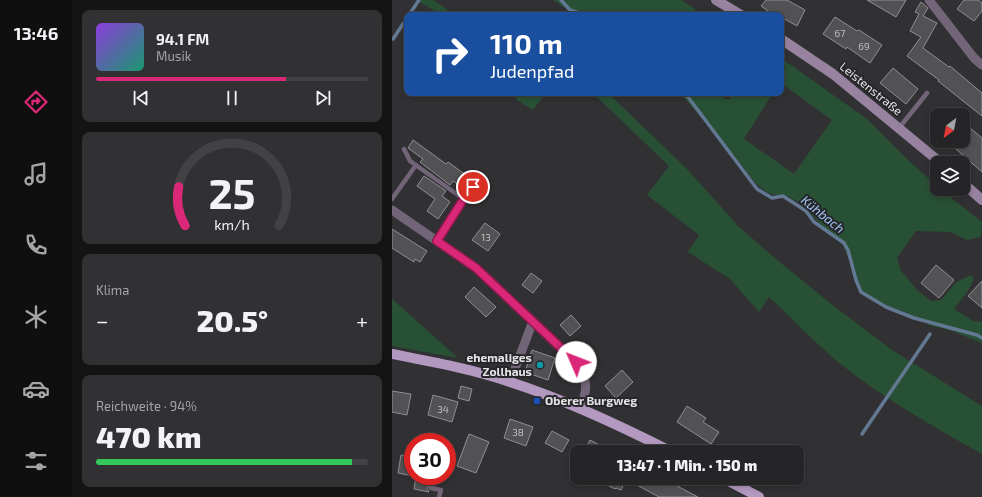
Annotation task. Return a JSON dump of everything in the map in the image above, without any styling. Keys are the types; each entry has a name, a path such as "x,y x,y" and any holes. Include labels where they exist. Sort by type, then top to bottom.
{"main road":[{"path":"716,0 736,12"},
{"name":"Leistenstraße","path":"784,41 833,74 933,156"},
{"path":"970,189 982,200"},
{"path":"392,354 434,362 510,382 580,408 657,445"},
{"path":"736,485 759,497"}],"street":[{"path":"929,0 974,58 982,66"},
{"path":"392,210 476,268 576,362 584,376 586,386 585,396 580,408"},
{"path":"510,382 533,321"}],"lane":[{"path":"899,128 927,93"},
{"path":"404,149 410,161 463,200"},
{"path":"392,199 416,165"},
{"path":"437,241 473,187"},
{"path":"431,488 441,490 439,497"}],"green space":[{"path":"416,0 433,0 451,12 437,12"},
{"path":"553,0 681,0 695,9 696,12 571,12"},
{"path":"784,60 867,119 930,180 930,196 949,196 982,222 981,237 967,240 950,232 916,231 897,258 901,271 918,291 931,301 941,300 956,282 971,275 974,279 968,291 954,309 973,321 982,322 982,343 952,331 929,325 907,313 878,303 865,296 854,277 849,259 842,244 826,232 815,218 798,202 786,195 768,193 756,184 734,155 683,96 720,96 729,100 731,96 771,96 744,139 794,174 832,120 784,85"},
{"path":"515,96 544,96 533,110 517,100"},
{"path":"594,96 611,96 688,170 739,227 835,307 892,350 982,406 982,454 908,411 872,388 838,362 769,297 759,312 730,279 688,252 699,235 647,195 669,166"},
{"path":"392,299 399,305 458,358 392,346"}],"building":[{"path":"766,0 787,0 805,10 797,26 784,19 784,12 770,12 761,6"},
{"path":"867,0 906,0 896,17"},
{"path":"964,0 978,0 982,3 982,11 974,21 957,9"},
{"path":"921,2 928,8 923,16 937,23 923,48 949,67 950,66 982,93 982,116 938,81 939,80 907,56 921,37 910,31 919,14 915,12"},
{"path":"835,17 882,45 870,63 847,47 846,49 823,34"},
{"path":"893,68 918,89 906,104 880,83"},
{"path":"970,128 982,138 982,172 970,161 970,156 964,156 955,148 970,148"},
{"path":"413,140 446,164 448,162 470,178 463,188 453,181 450,185 420,162 423,159 408,148"},
{"path":"424,176 446,191 442,196 450,202 438,219 427,211 435,199 417,186"},
{"path":"485,223 500,234 488,251 472,240"},
{"path":"392,229 427,251 420,262 415,259 414,262 392,248"},
{"path":"936,265 954,280 939,298 921,283"},
{"path":"531,273 542,281 533,293 522,285"},
{"path":"982,281 982,308 968,296"},
{"path":"474,287 496,307 486,317 465,297"},
{"path":"571,315 581,326 570,336 560,325"},
{"name":"ehemaliges Zollhaus","path":"532,350 555,358 548,380 525,372"},
{"path":"622,370 633,382 616,398 605,386"},
{"path":"461,386 472,389 469,401 458,398"},
{"path":"392,391 411,394 407,415 392,412"},
{"path":"433,395 458,402 452,422 428,415"},
{"path":"687,406 706,418 703,422 719,432 711,444 677,422"},
{"path":"510,419 533,427 526,446 504,438"},
{"path":"552,431 569,440 562,452 545,443"},
{"path":"469,434 489,442 476,473 457,466"},
{"path":"590,440 600,445 588,445"},
{"path":"401,455 404,456 404,474 398,473"},
{"path":"415,485 430,485 427,488 429,492 414,489"},
{"path":"607,485 623,485 621,490"},
{"path":"637,485 675,485 698,497 659,497"}],"waterway":[{"path":"411,12 419,0"},
{"name":"Kühbach","path":"561,0 570,10 576,12"},
{"path":"393,39 404,22"},
{"name":"Kühbach","path":"686,96 757,189 772,198 783,196 806,211 814,222 844,243 848,250 856,280 861,292 886,307 914,318 977,335 982,338"},
{"path":"862,434 930,334"}],"place":[{"name":"ehemaliges Zollhaus","path":"540,365"},
{"name":"Oberer Burgweg","path":"537,401"}],"route":[{"path":"473,187 437,241 476,268 491,281 576,362"}]}
